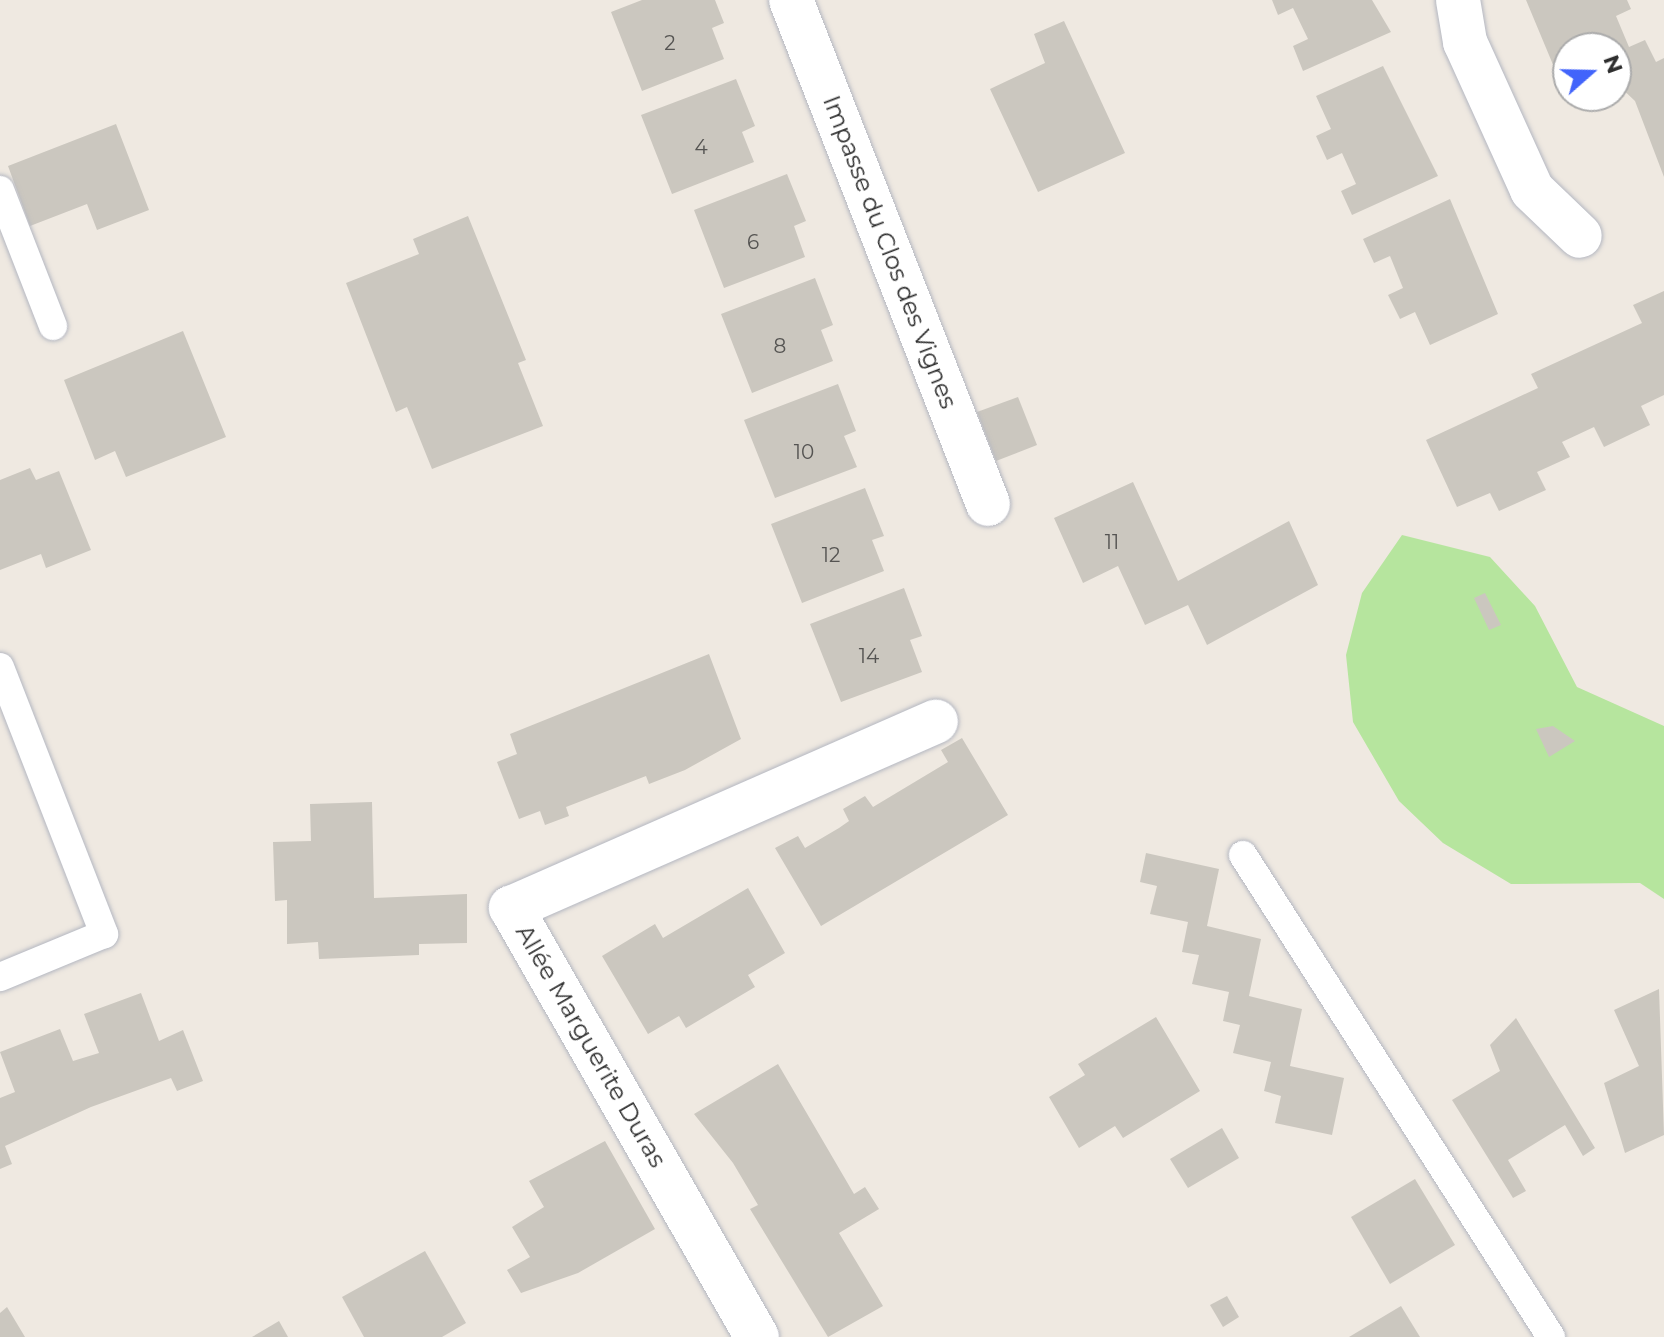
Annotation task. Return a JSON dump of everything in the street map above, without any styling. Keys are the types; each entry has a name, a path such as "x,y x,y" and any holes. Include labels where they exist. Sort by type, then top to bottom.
{"street":[{"name":"Impasse du Clos des Vignes","path":"791,0 988,504"},
{"path":"1458,0 1465,42 1532,190 1580,236"},
{"name":"Allée Marguerite Duras","path":"757,1337 511,908 936,721"}],"lane":[{"path":"0,190 53,326"},
{"path":"0,667 104,934 0,977"},
{"path":"1243,855 1551,1337"}],"green space":[{"path":"1402,535 1490,557 1535,606 1577,687 1664,726 1664,899 1640,883 1511,884 1443,843 1399,801 1353,722 1346,655 1362,593"}],"building":[{"path":"642,0 715,0 724,23 712,28 724,59 642,91 611,12"},
{"path":"1272,0 1372,0 1391,32 1303,71 1293,46 1308,39 1293,8 1278,15"},
{"path":"1526,0 1627,0 1631,9 1616,16 1623,32 1552,32 1552,62"},
{"path":"1064,21 1125,153 1038,192 990,89 1045,63 1034,34"},
{"path":"1645,40 1656,62 1664,58 1664,177 1632,98 1632,46"},
{"path":"1383,66 1438,176 1352,215 1341,191 1356,184 1342,153 1327,160 1316,136 1331,129 1316,96"},
{"path":"736,79 755,126 742,132 754,162 672,194 641,115"},
{"path":"116,124 149,210 97,230 87,204 30,226 8,166"},
{"path":"787,174 806,221 794,226 805,257 724,288 694,210"},
{"path":"1450,199 1498,314 1430,345 1415,312 1400,319 1388,295 1403,288 1390,256 1374,263 1363,239"},
{"path":"468,216 526,360 518,363 543,426 432,469 407,407 396,412 346,283 419,254 413,239"},
{"path":"815,278 833,325 821,330 833,361 752,393 721,314"},
{"path":"1664,291 1664,395 1641,406 1650,425 1604,447 1594,427 1562,442 1570,457 1537,472 1546,490 1499,511 1490,493 1457,507 1426,440 1538,388 1531,374 1642,323 1633,305"},
{"path":"183,331 226,437 126,477 115,451 95,460 64,380"},
{"path":"838,384 856,431 844,436 857,467 775,498 744,420"},
{"path":"1018,397 1037,445 996,461 977,412"},
{"path":"30,468 36,480 59,471 91,550 46,568 41,554 0,570 0,480"},
{"path":"1133,482 1178,581 1289,521 1318,585 1207,645 1188,605 1145,625 1118,566 1083,583 1054,518"},
{"path":"865,488 884,536 872,540 884,571 802,603 771,524"},
{"path":"904,588 922,636 910,640 922,672 841,702 810,624"},
{"path":"1485,593 1501,625 1489,630 1474,598"},
{"path":"709,654 741,739 685,770 649,784 646,776 566,807 569,816 545,825 540,811 519,819 497,762 517,754 510,734"},
{"path":"1553,726 1575,741 1549,757 1536,729"},
{"path":"962,738 1008,815 821,926 775,848 798,836 805,848 839,828 849,821 843,809 865,796 873,807 948,762 941,750"},
{"path":"372,802 374,898 467,894 467,943 419,944 419,955 319,959 318,942 287,944 287,900 275,901 273,842 311,841 310,804"},
{"path":"1146,853 1219,869 1207,926 1261,939 1249,996 1302,1009 1290,1066 1344,1078 1332,1135 1275,1123 1281,1096 1264,1091 1271,1062 1233,1053 1240,1025 1223,1021 1229,992 1192,984 1199,955 1182,952 1188,922 1150,914 1157,886 1140,882"},
{"path":"748,888 785,953 748,975 755,987 686,1028 679,1016 648,1034 602,956 655,924 663,938"},
{"path":"1659,989 1664,1135 1625,1153 1604,1083 1639,1066 1614,1010"},
{"path":"141,993 159,1041 183,1030 203,1081 177,1091 171,1078 91,1107 5,1146 12,1164 0,1169 0,1098 15,1092 0,1052 60,1029 73,1061 99,1053 84,1014"},
{"path":"1156,1017 1200,1091 1123,1138 1115,1126 1079,1148 1049,1097 1085,1075 1078,1064"},
{"path":"1516,1018 1595,1148 1583,1156 1565,1125 1508,1160 1526,1191 1513,1198 1452,1100 1500,1071 1490,1045"},
{"path":"778,1064 854,1194 865,1187 879,1209 839,1233 883,1306 828,1337 750,1209 758,1205 733,1163 694,1114"},
{"path":"1222,1128 1239,1158 1188,1188 1170,1159"},
{"path":"605,1141 655,1229 578,1273 521,1293 507,1270 530,1257 512,1227 544,1207 529,1181"},
{"path":"1415,1179 1455,1245 1390,1284 1351,1217"},
{"path":"425,1251 466,1323 442,1337 364,1337 342,1297"},
{"path":"1227,1296 1239,1317 1223,1327 1210,1305"},
{"path":"1401,1306 1420,1337 1349,1337"},
{"path":"7,1307 25,1337 0,1337 0,1313"},
{"path":"279,1321 288,1337 252,1337"}]}
